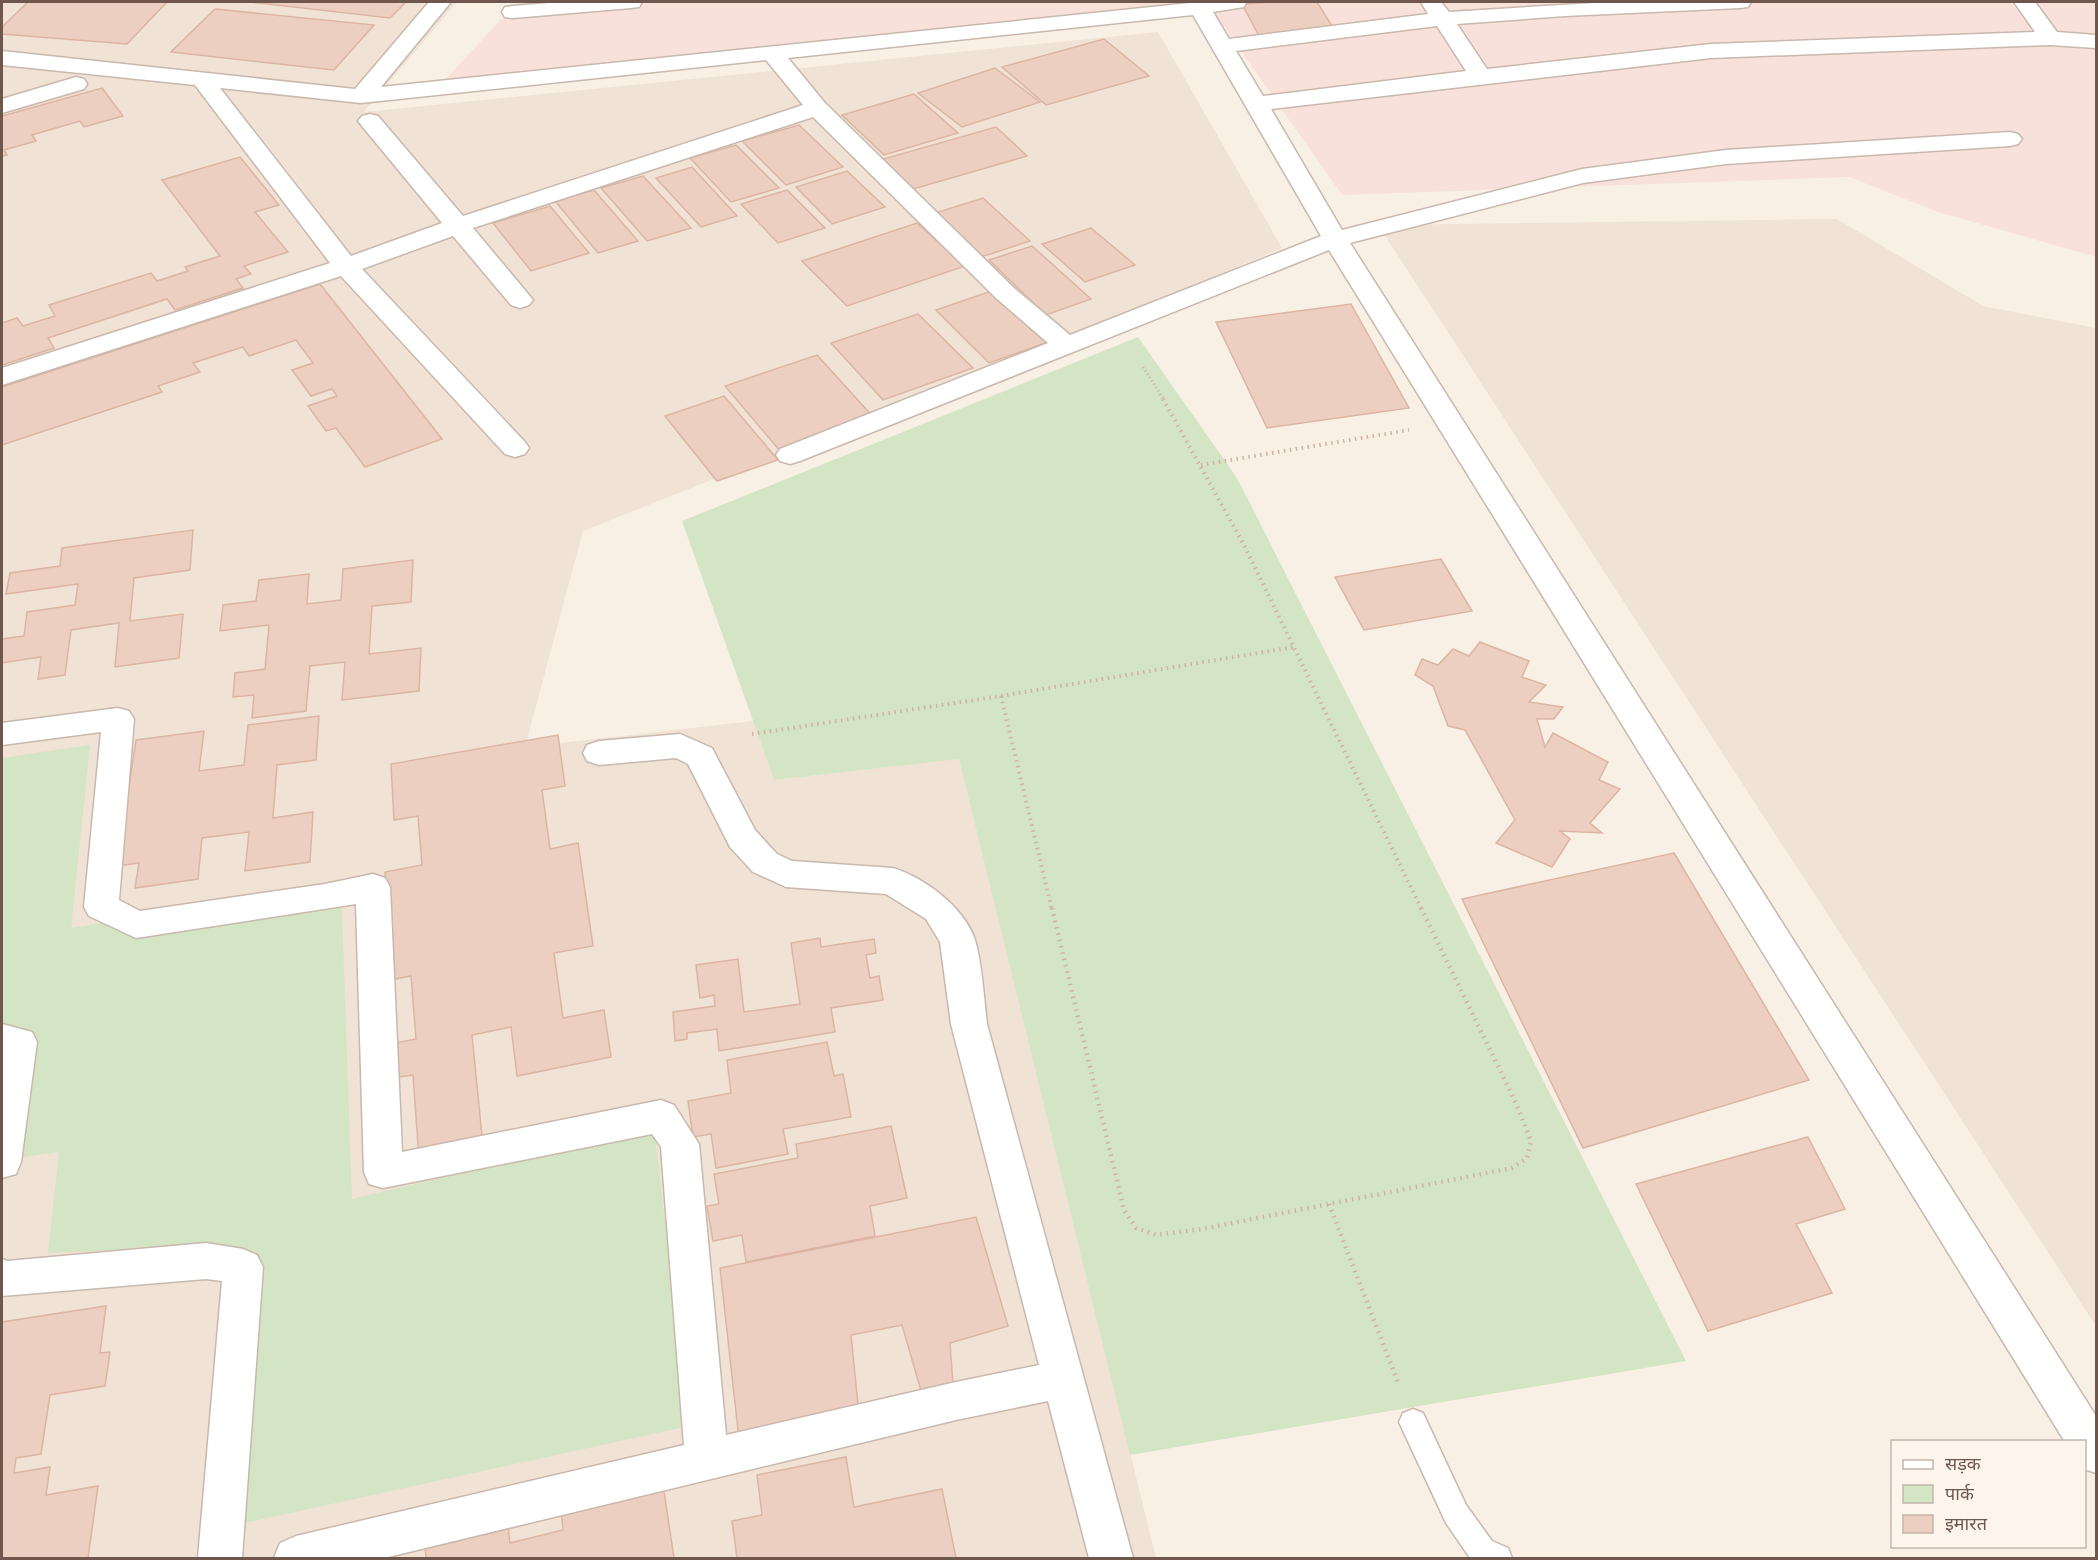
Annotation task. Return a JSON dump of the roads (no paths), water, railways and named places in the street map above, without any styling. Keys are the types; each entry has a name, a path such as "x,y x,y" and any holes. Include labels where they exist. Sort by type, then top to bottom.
{"street":[{"path":"365,108 440,2"},
{"path":"513,12 631,2"},
{"path":"2,58 203,81 365,108 772,53 1140,8 1200,8 1236,2"},
{"path":"1223,46 1437,10 1565,10 1676,3 1740,2"},
{"path":"2024,2 2049,38"},
{"path":"1676,3 1711,51"},
{"path":"1200,8 1335,239 2097,1453"},
{"path":"1437,10 1481,76"},
{"path":"1256,104 1711,51 2049,38 2097,41"},
{"path":"772,53 817,108 1005,293 1066,345"},
{"path":"203,81 346,266 515,448"},
{"path":"2,106 76,84"},
{"path":"365,108 520,300"},
{"path":"2,377 346,266 459,225 817,108"},
{"path":"790,455 1335,239 1582,176 1726,157 2010,139"},
{"path":"2,734 118,719 101,907 136,926 325,897 373,887 383,1172 661,1116 680,1144 707,1460"},
{"path":"599,753 680,746 700,756 742,838 765,863 786,874 893,881 939,910 957,940 969,1024 1112,1558"},
{"path":"2,1039 19,1042 2,1162"},
{"path":"2,1277 4,1279 206,1261 243,1267 220,1558"},
{"path":"296,1558 956,1401 1064,1379"}],"lane":[{"path":"1413,1422 1456,1514 1482,1551 1498,1558"}]}
